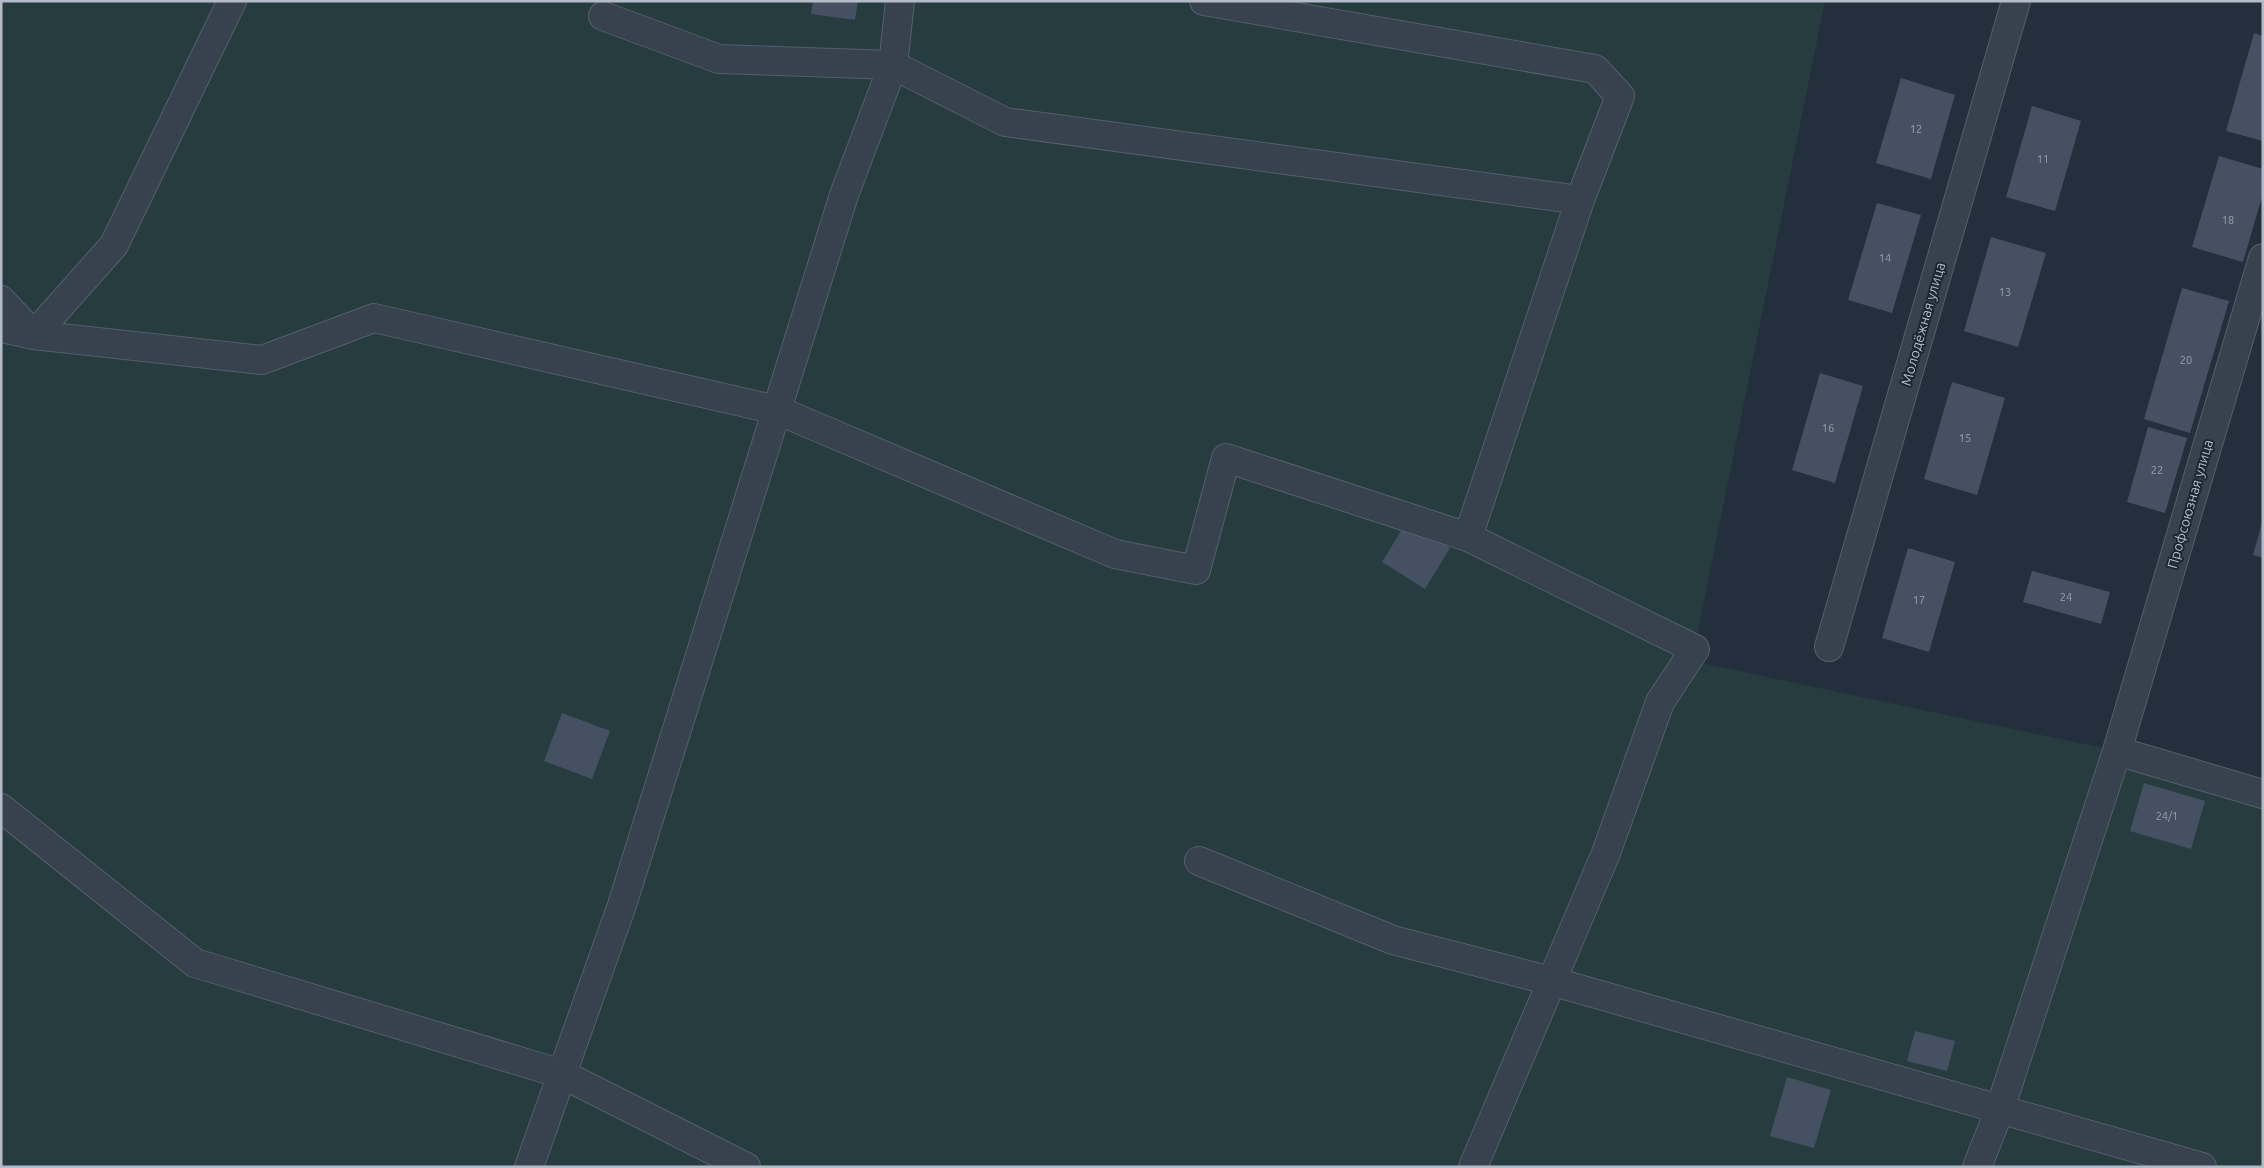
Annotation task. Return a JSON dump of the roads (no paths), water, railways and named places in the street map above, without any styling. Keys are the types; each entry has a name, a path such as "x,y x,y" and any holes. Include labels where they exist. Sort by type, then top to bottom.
{"street":[{"path":"34,335 114,244 232,1"},
{"path":"528,1167 622,905 844,195 893,65 900,1"},
{"path":"1204,1 1595,69 1620,96 1580,200 1468,537"},
{"name":"Молодёжная улица","path":"1829,647 2016,1"},
{"path":"603,16 719,59 893,65 1005,122 1580,200"},
{"name":"Профсоюзная улица","path":"1977,1167 2000,1109 2117,751 2263,258"},
{"path":"1,300 34,335"},
{"path":"1,328 34,335 262,360 374,318 777,410 1115,554 1196,570 1226,458 1468,537 1695,649 1660,702 1606,853 1473,1167"},
{"path":"2117,751 2263,794"},
{"path":"1,808 195,963 562,1074 746,1167"},
{"path":"1199,861 1393,940 1551,981 2202,1167"}]}
